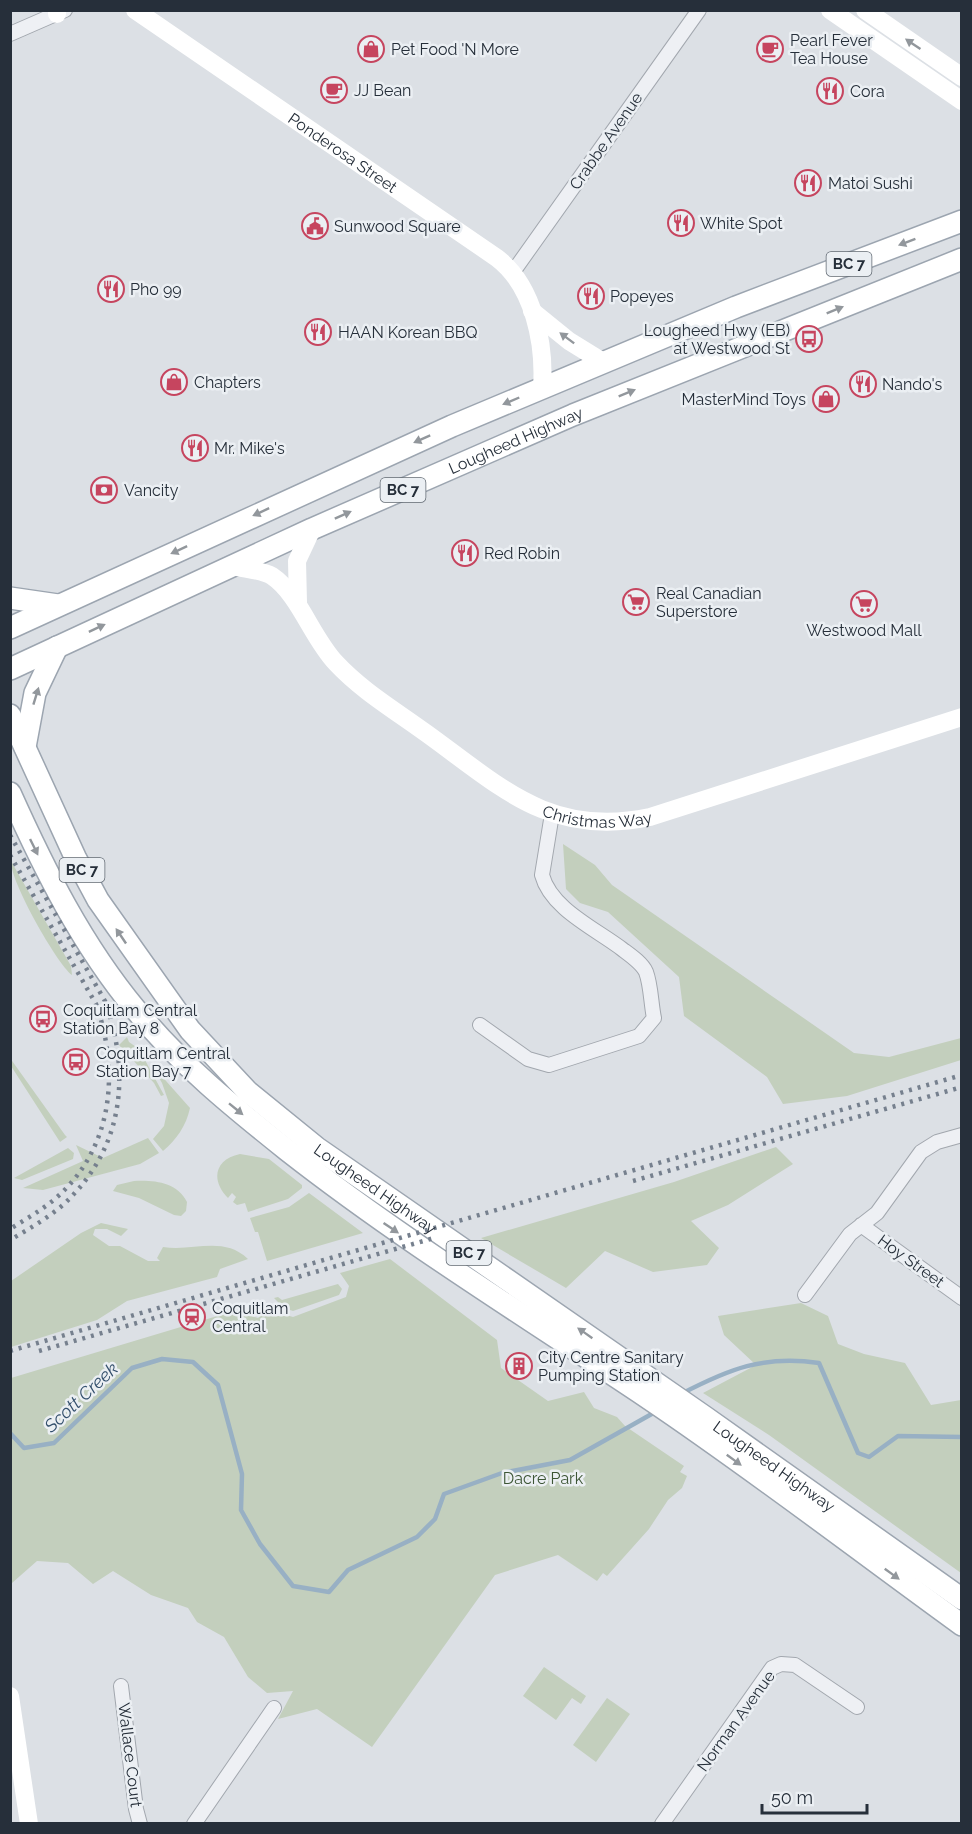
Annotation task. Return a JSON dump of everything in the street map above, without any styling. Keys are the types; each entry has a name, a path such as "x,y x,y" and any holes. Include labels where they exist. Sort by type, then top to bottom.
{"main road":[{"name":"BC 7","path":"10,628 327,482 542,388 962,221"},
{"name":"Lougheed Highway","path":"10,669 312,529 573,415 962,259"},
{"path":"10,598 58,605"},
{"path":"25,747 35,693 57,647"},
{"name":"Lougheed Highway","path":"10,715 76,859 98,900 176,1011 227,1071 272,1113 658,1395 962,1599"},
{"name":"Lougheed Highway","path":"10,793 63,904 84,940 137,1012 192,1071 267,1134 377,1219 658,1395"},
{"name":"Lougheed Highway","path":"696,1421 962,1625"}],"street":[{"name":"Ponderosa Street","path":"135,10 497,258 513,272 532,311 542,354 542,388"},
{"name":"Crabbe Avenue","path":"513,272 699,10"},
{"path":"830,10 962,102"},
{"path":"865,10 962,77"},
{"path":"10,34 59,12"},
{"name":"Ponderosa Street","path":"532,311 569,341 603,362"},
{"name":"Christmas Way","path":"298,603 297,561 312,529"},
{"name":"Christmas Way","path":"233,566 272,576 298,603 315,637 335,663 357,683 506,791 552,814 607,824 650,817 962,717"},
{"path":"480,1025 528,1059 549,1065 639,1036 654,1018 646,971 631,956 558,902 544,884 542,875 552,814"},
{"path":"805,1295 850,1234 877,1213 921,1152 937,1142 962,1135"},
{"name":"Hoy Street","path":"861,1225 962,1298"},
{"name":"Norman Avenue","path":"662,1824 772,1668 781,1664 795,1665 857,1707"},
{"name":"Wallace Court","path":"121,1686 136,1809 140,1824"},
{"path":"10,1696 29,1824"},
{"path":"194,1824 274,1708"}],"green space":[{"path":"563,844 595,865 612,885 854,1053 889,1057 961,1038 961,1060 847,1096 783,1104 767,1077 684,1016 679,977 608,912 580,903 566,889"},
{"path":"11,861 71,966 72,975 56,955 35,921 18,885"},
{"path":"127,1037 129,1042 139,1049 164,1095 161,1096 154,1083 119,1045"},
{"path":"10,1058 67,1137 60,1142 11,1066"},
{"path":"151,1064 190,1108 180,1132 163,1151 153,1139 164,1126 169,1103 162,1083"},
{"path":"148,1138 159,1153 140,1164 43,1190 23,1188 83,1161 76,1145 103,1158"},
{"path":"776,1147 793,1164 728,1205 691,1221 719,1248 707,1265 653,1272 605,1251 566,1288 481,1238 674,1182"},
{"path":"68,1148 74,1153 73,1159 22,1180 14,1178"},
{"path":"240,1154 269,1159 302,1185 302,1188 288,1199 248,1212 245,1203 237,1205 233,1202 236,1197 232,1193 228,1198 222,1191 217,1177 220,1165 225,1160"},
{"path":"134,1181 157,1182 171,1186 183,1195 187,1202 186,1211 181,1216 174,1215 139,1198 113,1191 117,1185"},
{"path":"309,1193 363,1233 267,1261 258,1232 255,1232 250,1218 289,1207"},
{"path":"101,1223 128,1229 121,1236 107,1229 95,1229 93,1235 109,1246 120,1246 148,1261 160,1261 157,1258 163,1247 207,1246 228,1248 248,1259 220,1269 217,1277 127,1301 97,1320 11,1347 11,1281 81,1233"},
{"name":"Dacre Park","path":"390,1259 497,1340 501,1368 548,1401 584,1392 594,1408 617,1417 625,1426 684,1466 680,1472 687,1476 682,1488 668,1500 649,1529 607,1576 603,1573 597,1581 558,1555 495,1575 372,1747 317,1709 278,1719 293,1691 267,1693 248,1677 224,1637 197,1622 188,1608 151,1595 113,1571 93,1584 68,1563 37,1561 12,1583 11,1378 234,1311 258,1318 273,1306 283,1314 293,1317 346,1297 349,1286 340,1273"},
{"path":"338,1284 342,1289 339,1295 293,1311 284,1308 274,1298 278,1297 282,1300"},
{"path":"801,1303 828,1316 838,1344 864,1354 905,1363 931,1405 961,1400 961,1573 769,1435 703,1393 756,1365 724,1335 718,1316"},
{"path":"544,1667 586,1696 581,1704 572,1698 556,1720 523,1696"},
{"path":"607,1698 630,1714 596,1762 573,1745"}],"waterway":[{"name":"Scott Creek","path":"10,1433 24,1448 54,1443 132,1368 162,1359 193,1362 218,1385 242,1474 241,1510 260,1544 293,1586 329,1592 348,1570 417,1537 435,1519 444,1494 502,1473 570,1460 657,1411"},
{"name":"Scott Creek","path":"681,1394 715,1377 747,1366 781,1361 819,1363 858,1453 869,1457 898,1436 962,1437"}],"railway":[{"path":"10,835 105,1001 118,1056 119,1083 117,1109 110,1134 99,1159 84,1182 58,1209 10,1240"},
{"path":"10,855 96,1004 104,1030 109,1082 100,1133 90,1156 75,1178 56,1198 10,1229"},
{"path":"10,1351 962,1075"},
{"path":"633,1181 962,1087"},
{"path":"39,1351 434,1238"}],"place":[{"name":"Pet Food 'N More","path":"371,49"},
{"name":"Pearl Fever Tea House","path":"770,49"},
{"name":"JJ Bean","path":"334,90"},
{"name":"Cora","path":"830,91"},
{"name":"Matoi Sushi","path":"808,183"},
{"name":"White Spot","path":"681,223"},
{"name":"Sunwood Square","path":"315,226"},
{"name":"Pho 99","path":"111,289"},
{"name":"Popeyes","path":"591,296"},
{"name":"HAAN Korean BBQ","path":"318,332"},
{"name":"Lougheed Hwy (EB) at Westwood St","path":"809,339"},
{"name":"Chapters","path":"174,382"},
{"name":"Nando's","path":"863,384"},
{"name":"MasterMind Toys","path":"826,399"},
{"name":"Mr. Mike's","path":"195,448"},
{"name":"Vancity","path":"104,490"},
{"name":"Red Robin","path":"465,553"},
{"name":"Real Canadian Superstore","path":"636,602"},
{"name":"Westwood Mall","path":"864,604"},
{"name":"Coquitlam Central Station Bay 8","path":"43,1019"},
{"name":"Coquitlam Central Station Bay 7","path":"76,1062"},
{"name":"Coquitlam Central","path":"192,1317"},
{"name":"City Centre Sanitary Pumping Station","path":"519,1366"}]}
